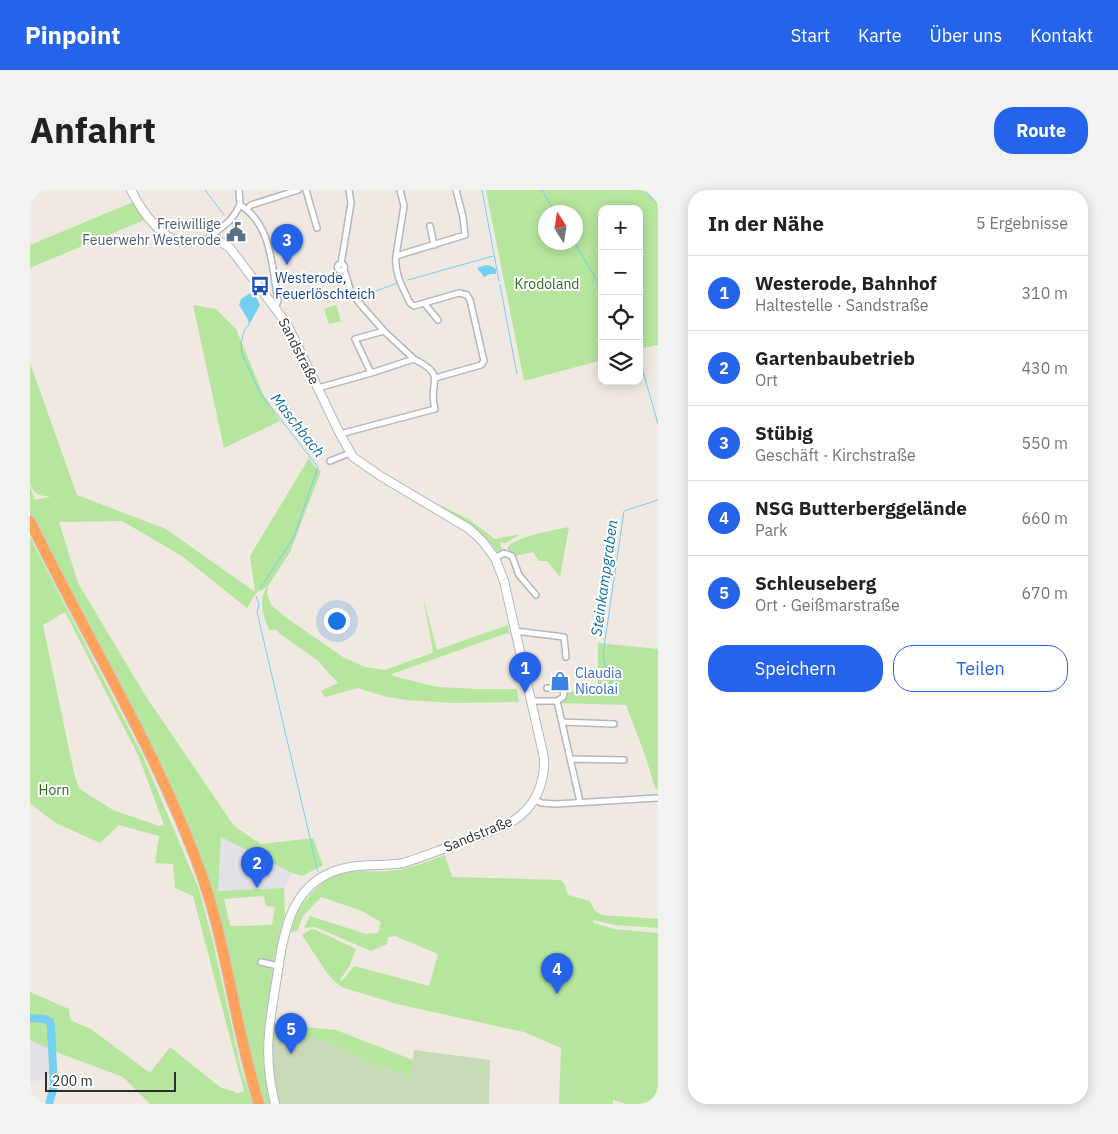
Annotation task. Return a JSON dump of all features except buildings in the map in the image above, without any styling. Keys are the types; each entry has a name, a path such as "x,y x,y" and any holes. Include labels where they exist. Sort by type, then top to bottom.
{"highway":[{"path":"30,525 166,788 202,876 259,1104"},
{"path":"225,967 242,1060 255,1104"}],"street":[{"path":"131,190 160,231 176,242 212,239 215,232 234,216 240,205 238,190"},
{"path":"247,209 251,205 298,190"},
{"path":"306,190 317,228"},
{"path":"340,434 435,409 432,398 435,378 432,370 414,359 384,331 360,305 351,292 342,266 351,202 349,190"},
{"path":"400,190 404,206 395,266 410,303 414,306 459,293 467,295 470,300 484,362 480,365 435,378"},
{"path":"396,256 465,235 456,190"},
{"path":"240,205 247,209 262,229 268,244 278,301 275,308"},
{"path":"430,226 434,245"},
{"name":"Sandstraße","path":"212,239 223,242 230,248 287,324 350,453 382,478 468,528 483,542 495,558 504,581 516,631 544,765 542,783 535,800 522,815 506,825 404,862 349,867 323,876 301,896 292,911 284,932 270,1022 267,1052 268,1072 275,1104"},
{"path":"425,304 438,320"},
{"path":"371,373 355,339 384,331"},
{"path":"318,388 414,359"},
{"path":"330,462 350,453"},
{"path":"495,558 504,553 512,556 520,575 536,595"},
{"path":"516,631 564,637 566,657"},
{"path":"531,700 557,701 563,698 562,689 547,688"},
{"path":"557,701 580,802"},
{"path":"562,722 614,724"},
{"path":"570,758 624,760"},
{"path":"535,800 548,804 658,798"},
{"path":"261,962 278,966"}],"shaded area":[{"path":"222,837 292,873 284,888 217,891"},
{"path":"30,1040 56,1052 47,1078 30,1082"}],"green space":[{"name":"Krodoland","path":"486,190 645,190 658,204 658,345 643,348 643,205 598,205 598,361 524,381"},
{"path":"133,202 144,220 30,268 30,245"},
{"path":"193,305 216,309 236,329 263,394 280,421 224,448"},
{"path":"336,305 341,321 329,324 324,309"},
{"path":"30,363 77,495 166,529 255,592 250,556 309,458 316,468 321,471 290,552 268,586 267,594 271,605 343,657 365,667 385,670 432,653 423,597 437,650 508,625 510,635 507,633 392,674 393,676 437,687 517,689 519,702 454,703 406,700 383,696 358,688 325,697 321,691 338,683 317,660 277,630 269,630 263,613 262,603 267,587 256,593 247,608 182,556 122,521 59,522 78,583 145,695 234,826 261,844 313,838 323,865 302,876 292,873 221,837 218,891 284,888 285,914 272,969 274,971 267,1006 264,1038 265,1069 271,1104 262,1104 250,1058 226,939 182,814 30,513 30,486 35,500 51,496 38,494 30,483","holes":["264,896 266,906 275,907 272,925 230,926 224,899"]},
{"path":"436,503 468,519 495,539 521,534 505,543 500,542 502,549 497,552 476,529"},
{"path":"569,527 560,577 547,561 539,561 533,552 516,556 507,549 510,545 525,538"},
{"name":"Horn","path":"30,537 142,754 199,889 213,942 241,1068 253,1104 150,1104 123,1077 56,1052 30,1040 30,992 69,1009 70,1020 91,1029 150,1073 170,1047 220,1087 236,1094 244,1091 193,896 175,888 173,864 155,863 159,836 119,825 100,843 54,822 30,803","holes":["65,612 139,757 164,825 159,826 113,810 79,788 74,773 43,625"]},
{"path":"598,643 658,649 658,789 655,788 626,705 560,703 560,701 566,698 566,691 598,692"},
{"path":"445,855 452,877 561,880 568,895 590,901 595,911 602,915 658,919 658,928 615,925 593,920 594,923 614,929 658,933 658,1104 626,1104 613,1100 613,1104 559,1104 561,1048 524,1032 397,1004 344,988 327,973 302,935 314,929 356,949 350,965 340,980 342,981 354,966 429,986 438,954 395,936 388,937 387,944 371,951 315,927 304,928 310,916 366,934 378,933 381,922 362,911 321,897 303,916 297,931 291,932 295,923 290,921 305,901 316,889 336,875 349,872 397,870"},
{"path":"274,1024 336,1030 413,1060 412,1076 372,1065 339,1047 313,1038 273,1039"},
{"path":"313,1038 339,1047 372,1065 411,1076 414,1050 490,1060 489,1104 275,1104 267,1052 273,1039"}],"water":[{"path":"486,265 496,269 496,274 484,277 477,268"},
{"path":"253,291 260,305 250,323 239,305 241,299"}],"waterway":[{"name":"Maschbach","path":"205,190 224,215"},
{"path":"482,190 499,281"},
{"name":"Steinkampgraben","path":"542,190 551,205"},
{"path":"644,190 658,205"},
{"name":"Steinkampgraben","path":"579,250 598,282"},
{"path":"408,280 493,256"},
{"path":"373,292 398,283"},
{"path":"500,285 517,374"},
{"name":"Maschbach","path":"249,320 241,343 242,354 260,393 318,467 294,537 260,589"},
{"name":"Steinkampgraben","path":"643,371 658,424"},
{"name":"Steinkampgraben","path":"612,682 603,654 624,511 658,500"},
{"name":"Maschbach","path":"256,596 259,605 257,612 318,872"},
{"path":"30,1018 45,1019 50,1022 54,1086 49,1104"}],"place":[{"name":"Freiwillige Feuerwehr Westerode","path":"236,232"},
{"name":"Stübig","path":"287,265"},
{"name":"Westerode, Feuerlöschteich","path":"260,286"},
{"name":"Claudia Nicolai","path":"560,681"},
{"name":"Westerode, Bahnhof","path":"525,693"},
{"name":"Gartenbaubetrieb","path":"257,888"},
{"name":"NSG Butterberggelände","path":"557,994"},
{"name":"Schleuseberg","path":"291,1054"}]}
